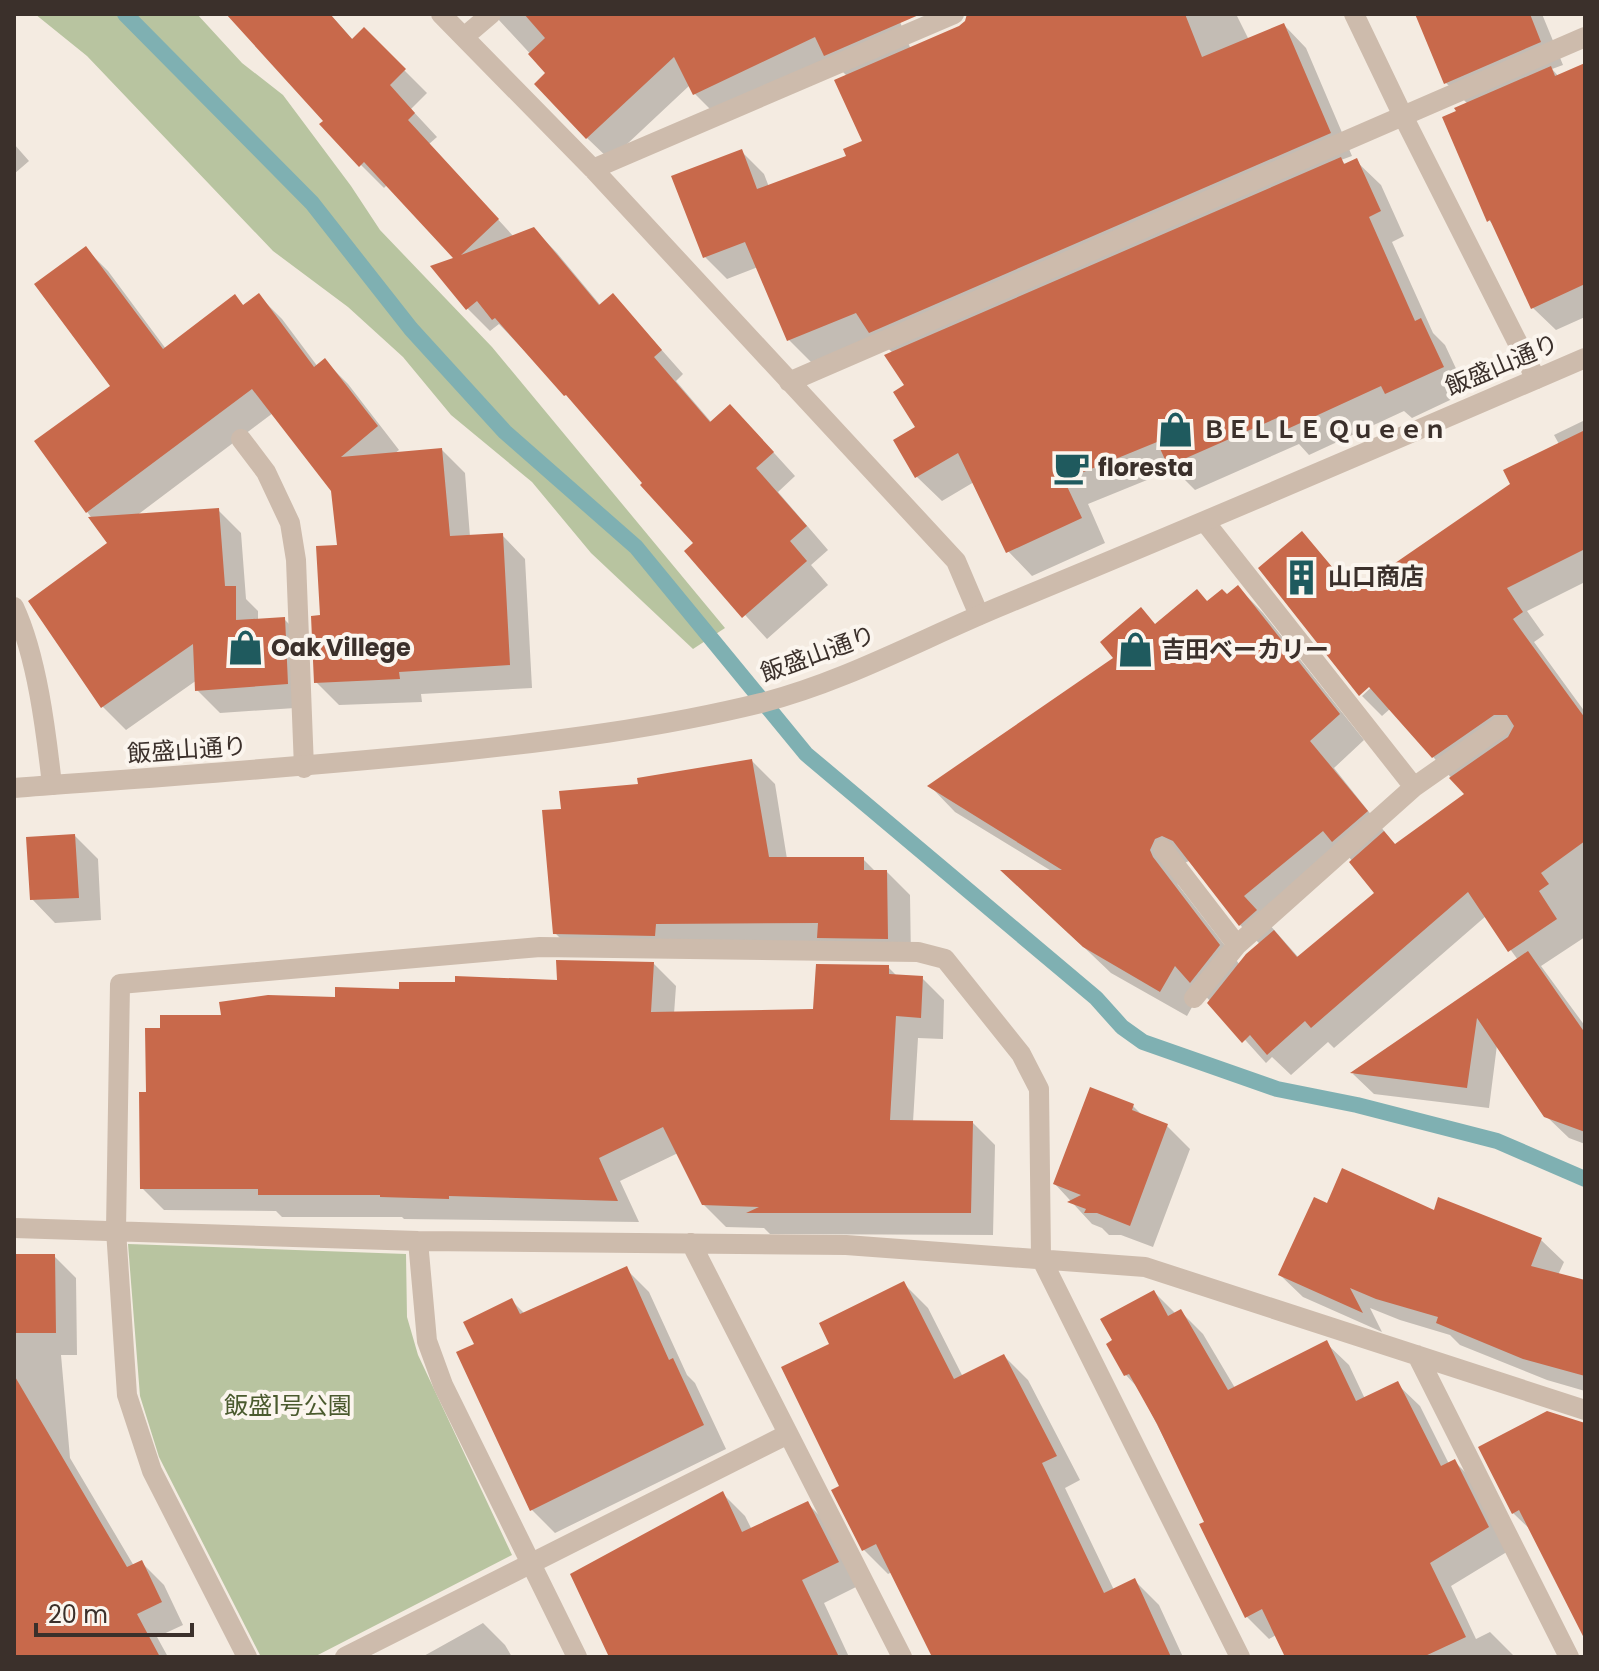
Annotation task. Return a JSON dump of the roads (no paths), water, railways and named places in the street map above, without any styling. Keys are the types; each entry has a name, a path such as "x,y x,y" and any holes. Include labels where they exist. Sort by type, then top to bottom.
{"street":[{"path":"441,14 593,169 956,561 979,615"},
{"path":"464,37 491,14"},
{"path":"593,169 954,14"},
{"path":"1354,14 1536,379"},
{"path":"789,382 1585,37"},
{"name":"飯盛山通り","path":"14,788 304,768 585,738 658,726 761,703 801,692 856,670 1585,358"},
{"path":"241,439 266,472 290,523 296,560 304,768"},
{"path":"1205,522 1414,787"},
{"path":"14,607 23,627 48,747 52,785"},
{"path":"1194,998 1237,945 1414,787 1501,726"},
{"path":"1163,849 1237,945"},
{"path":"247,1657 152,1471 127,1395 116,1230 120,984 540,947 918,952 945,959 1021,1054 1039,1089 1041,1258 1240,1657"},
{"path":"14,1228 418,1241 846,1245 1145,1267 1585,1410"},
{"path":"418,1241 427,1341 443,1385 577,1657"},
{"path":"691,1243 902,1657"},
{"path":"1417,1355 1569,1657"},
{"path":"345,1657 788,1434"}],"waterway":[{"path":"125,14 312,203 411,329 505,432 636,547 806,754 1096,998 1122,1027 1143,1042 1277,1089 1357,1105 1497,1141 1585,1179"}],"place":[{"name":"ＢＥＬＬＥ Ｑｕｅｅｎ","path":"1176,430"},
{"name":"floresta","path":"1072,468"},
{"name":"山口商店","path":"1302,577"},
{"name":"Oak Villege","path":"245,648"},
{"name":"吉田ベーカリー","path":"1135,650"}],"park label":[{"name":"飯盛1号公園","path":"288,1406"}]}
